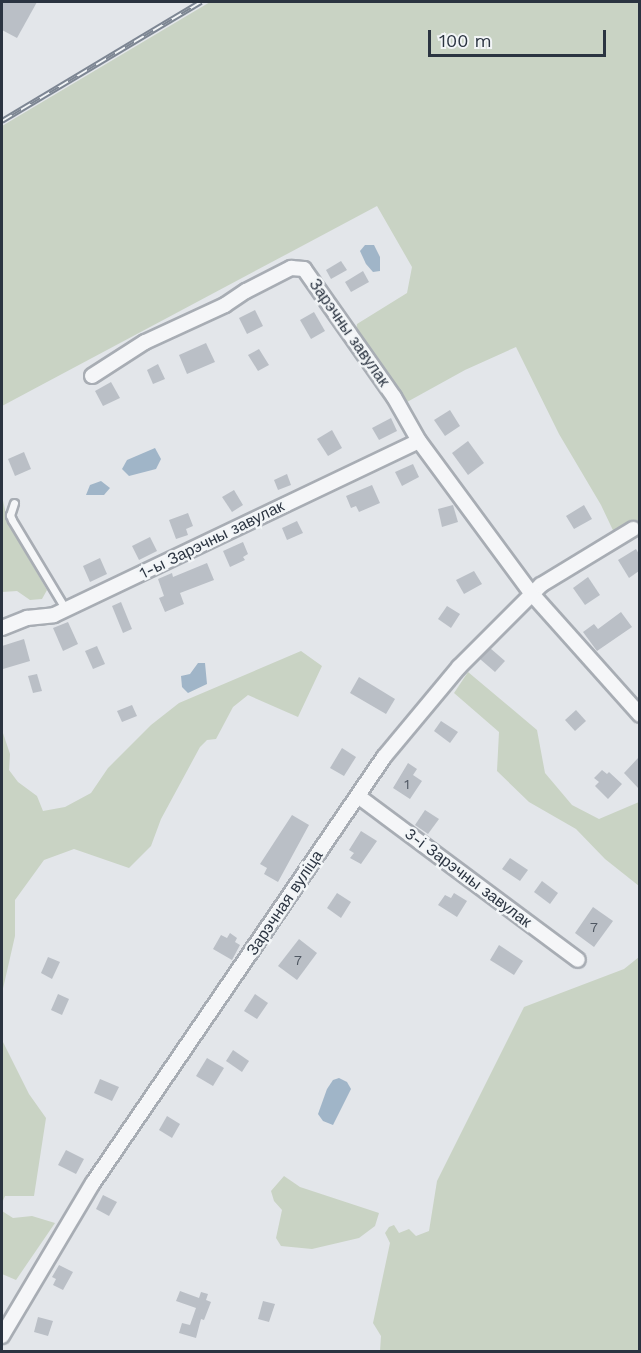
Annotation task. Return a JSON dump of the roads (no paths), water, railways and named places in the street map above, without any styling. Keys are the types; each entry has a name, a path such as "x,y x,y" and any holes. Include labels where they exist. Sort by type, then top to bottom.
{"street":[{"name":"Зарэчны завулак","path":"92,376 145,342 225,305 246,291 291,268 300,267 307,272 394,398 419,441 532,594 639,715"},
{"name":"1-ы Зарэчны завулак","path":"2,628 18,620 44,618 66,610 419,441"},
{"name":"Зарэчная вуліца","path":"2,1336 93,1183 384,757 459,667 532,594 552,577 633,529"},
{"name":"3-і Зарэчны завулак","path":"358,796 578,960"}],"lane":[{"path":"14,503 10,514 12,520 66,610"}],"water":[{"path":"365,245 374,245 380,257 380,271 373,272 366,264 360,251"},
{"path":"155,448 161,459 156,469 129,476 122,469 127,460"},
{"path":"101,481 110,488 104,495 86,495 90,485"},
{"path":"198,663 205,663 207,684 188,693 182,687 181,676 190,674"},
{"path":"339,1078 347,1082 351,1089 333,1125 323,1121 318,1114 327,1089 333,1080"}],"railway":[{"path":"2,121 201,2"}]}
